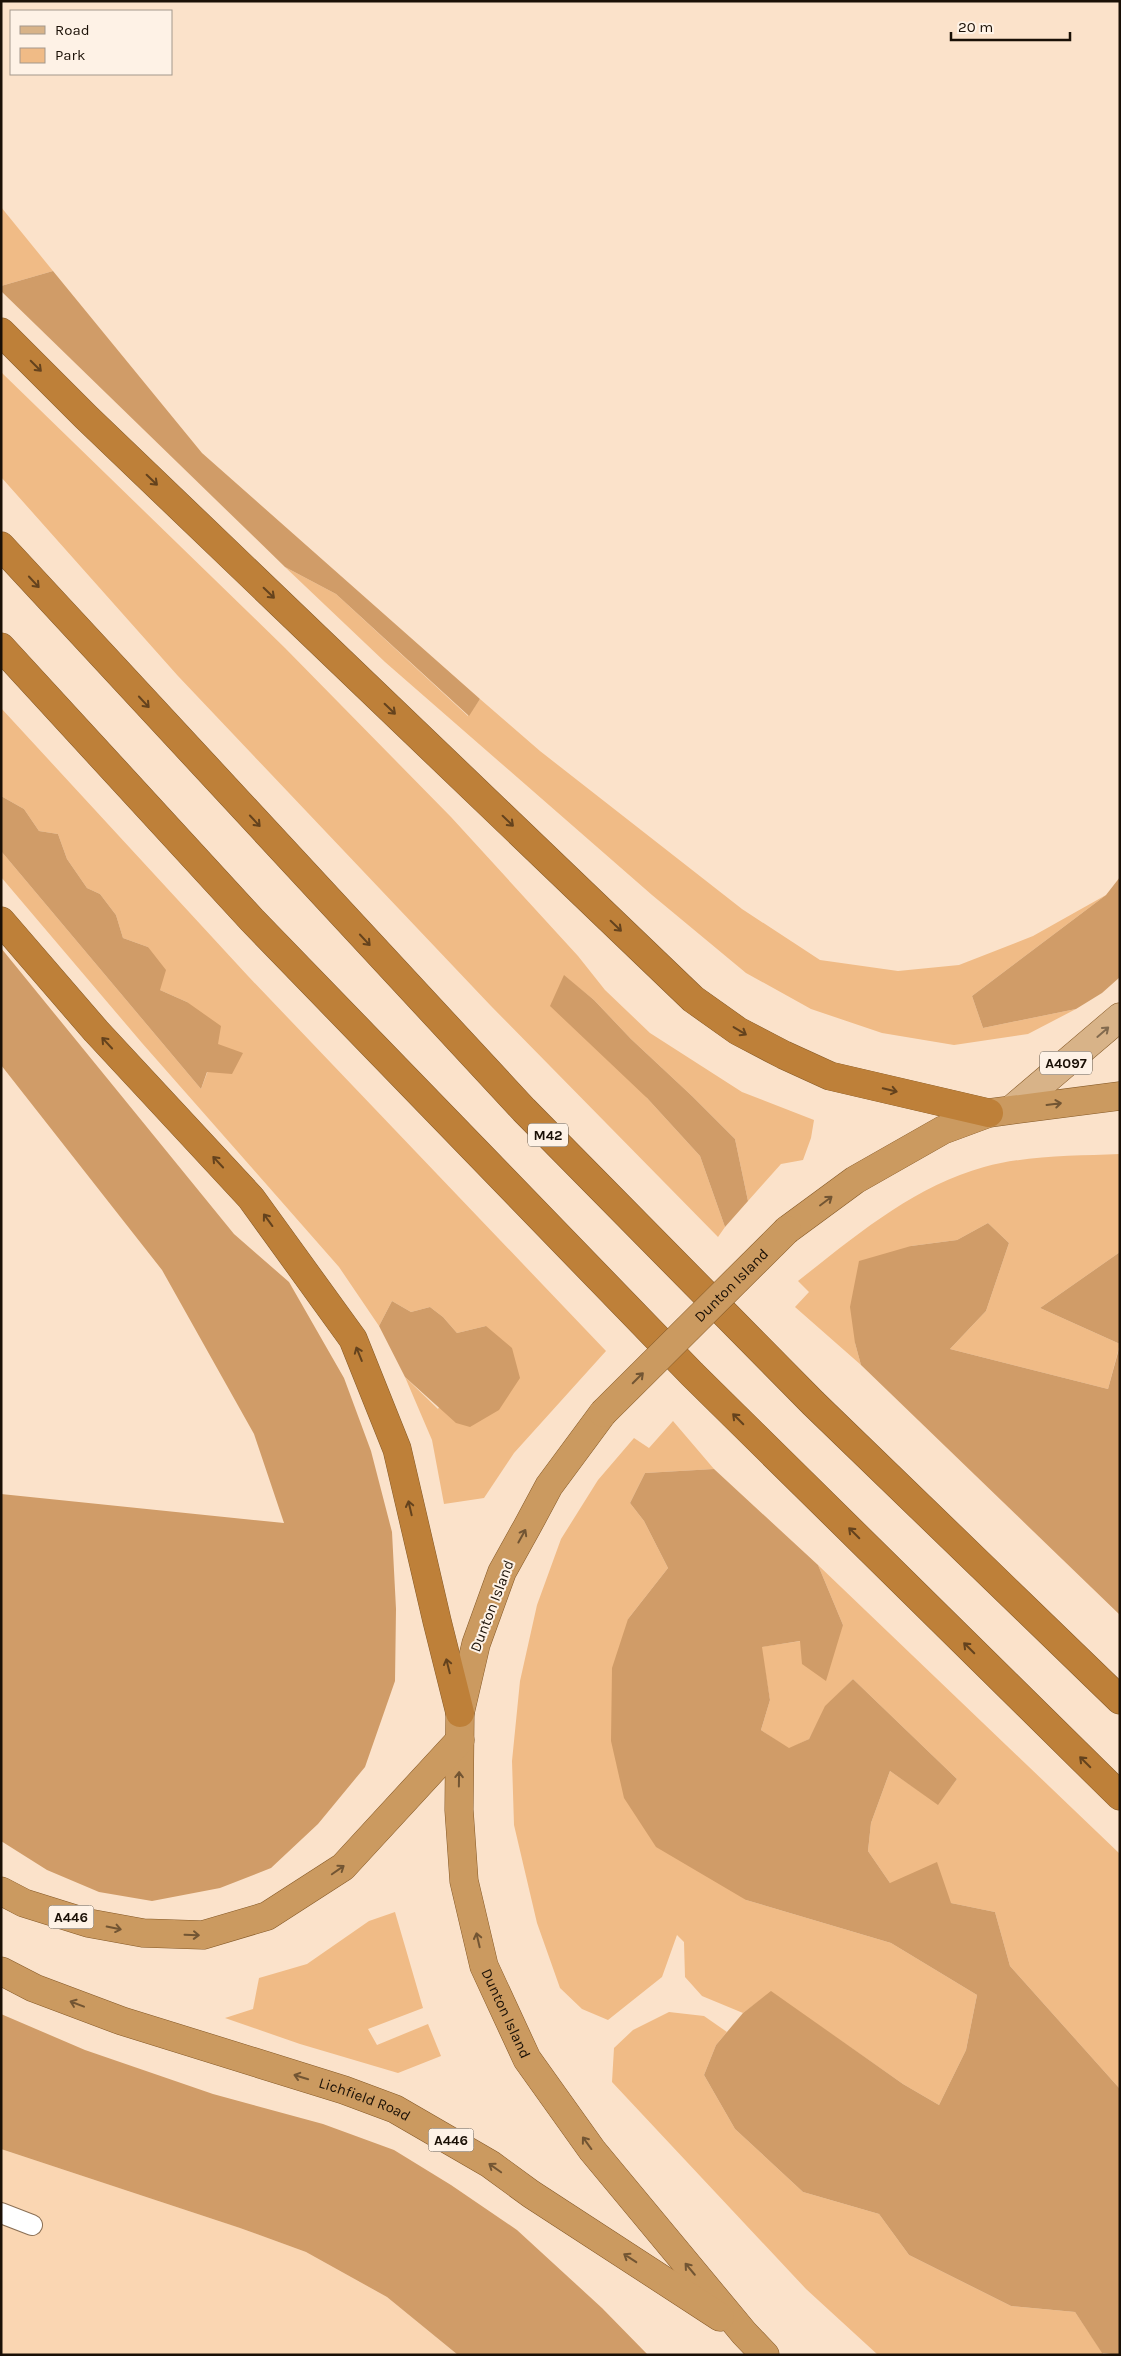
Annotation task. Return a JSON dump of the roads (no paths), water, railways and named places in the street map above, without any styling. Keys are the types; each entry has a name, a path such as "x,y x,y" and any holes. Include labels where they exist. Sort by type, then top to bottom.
{"highway":[{"path":"1,332 86,417 693,999 738,1031 830,1076 1000,1111"},
{"name":"M42","path":"1,546 524,1110 813,1402 1120,1700"},
{"path":"1,647 252,920 692,1374 1120,1796"},
{"path":"1,921 96,1032 251,1198 353,1339 397,1449 436,1621 460,1713"},
{"name":"Dunton Island","path":"765,2355 744,2333 592,2150 527,2059 484,1966 464,1880 459,1810 460,1713 476,1644 502,1572 549,1486 603,1413 787,1230 855,1180 943,1130 1000,1111 1120,1096"},
{"name":"A446","path":"1,1891 24,1903 88,1923 143,1933 203,1935 267,1916 343,1867 403,1805 460,1740"},
{"name":"Lichfield Road","path":"1,1971 34,1988 122,2021 344,2090 395,2110 490,2164 531,2194 744,2333"}],"main road":[{"name":"A4097","path":"1000,1111 1120,1017"}],"lane":[{"path":"1,2213 32,2225"}]}
